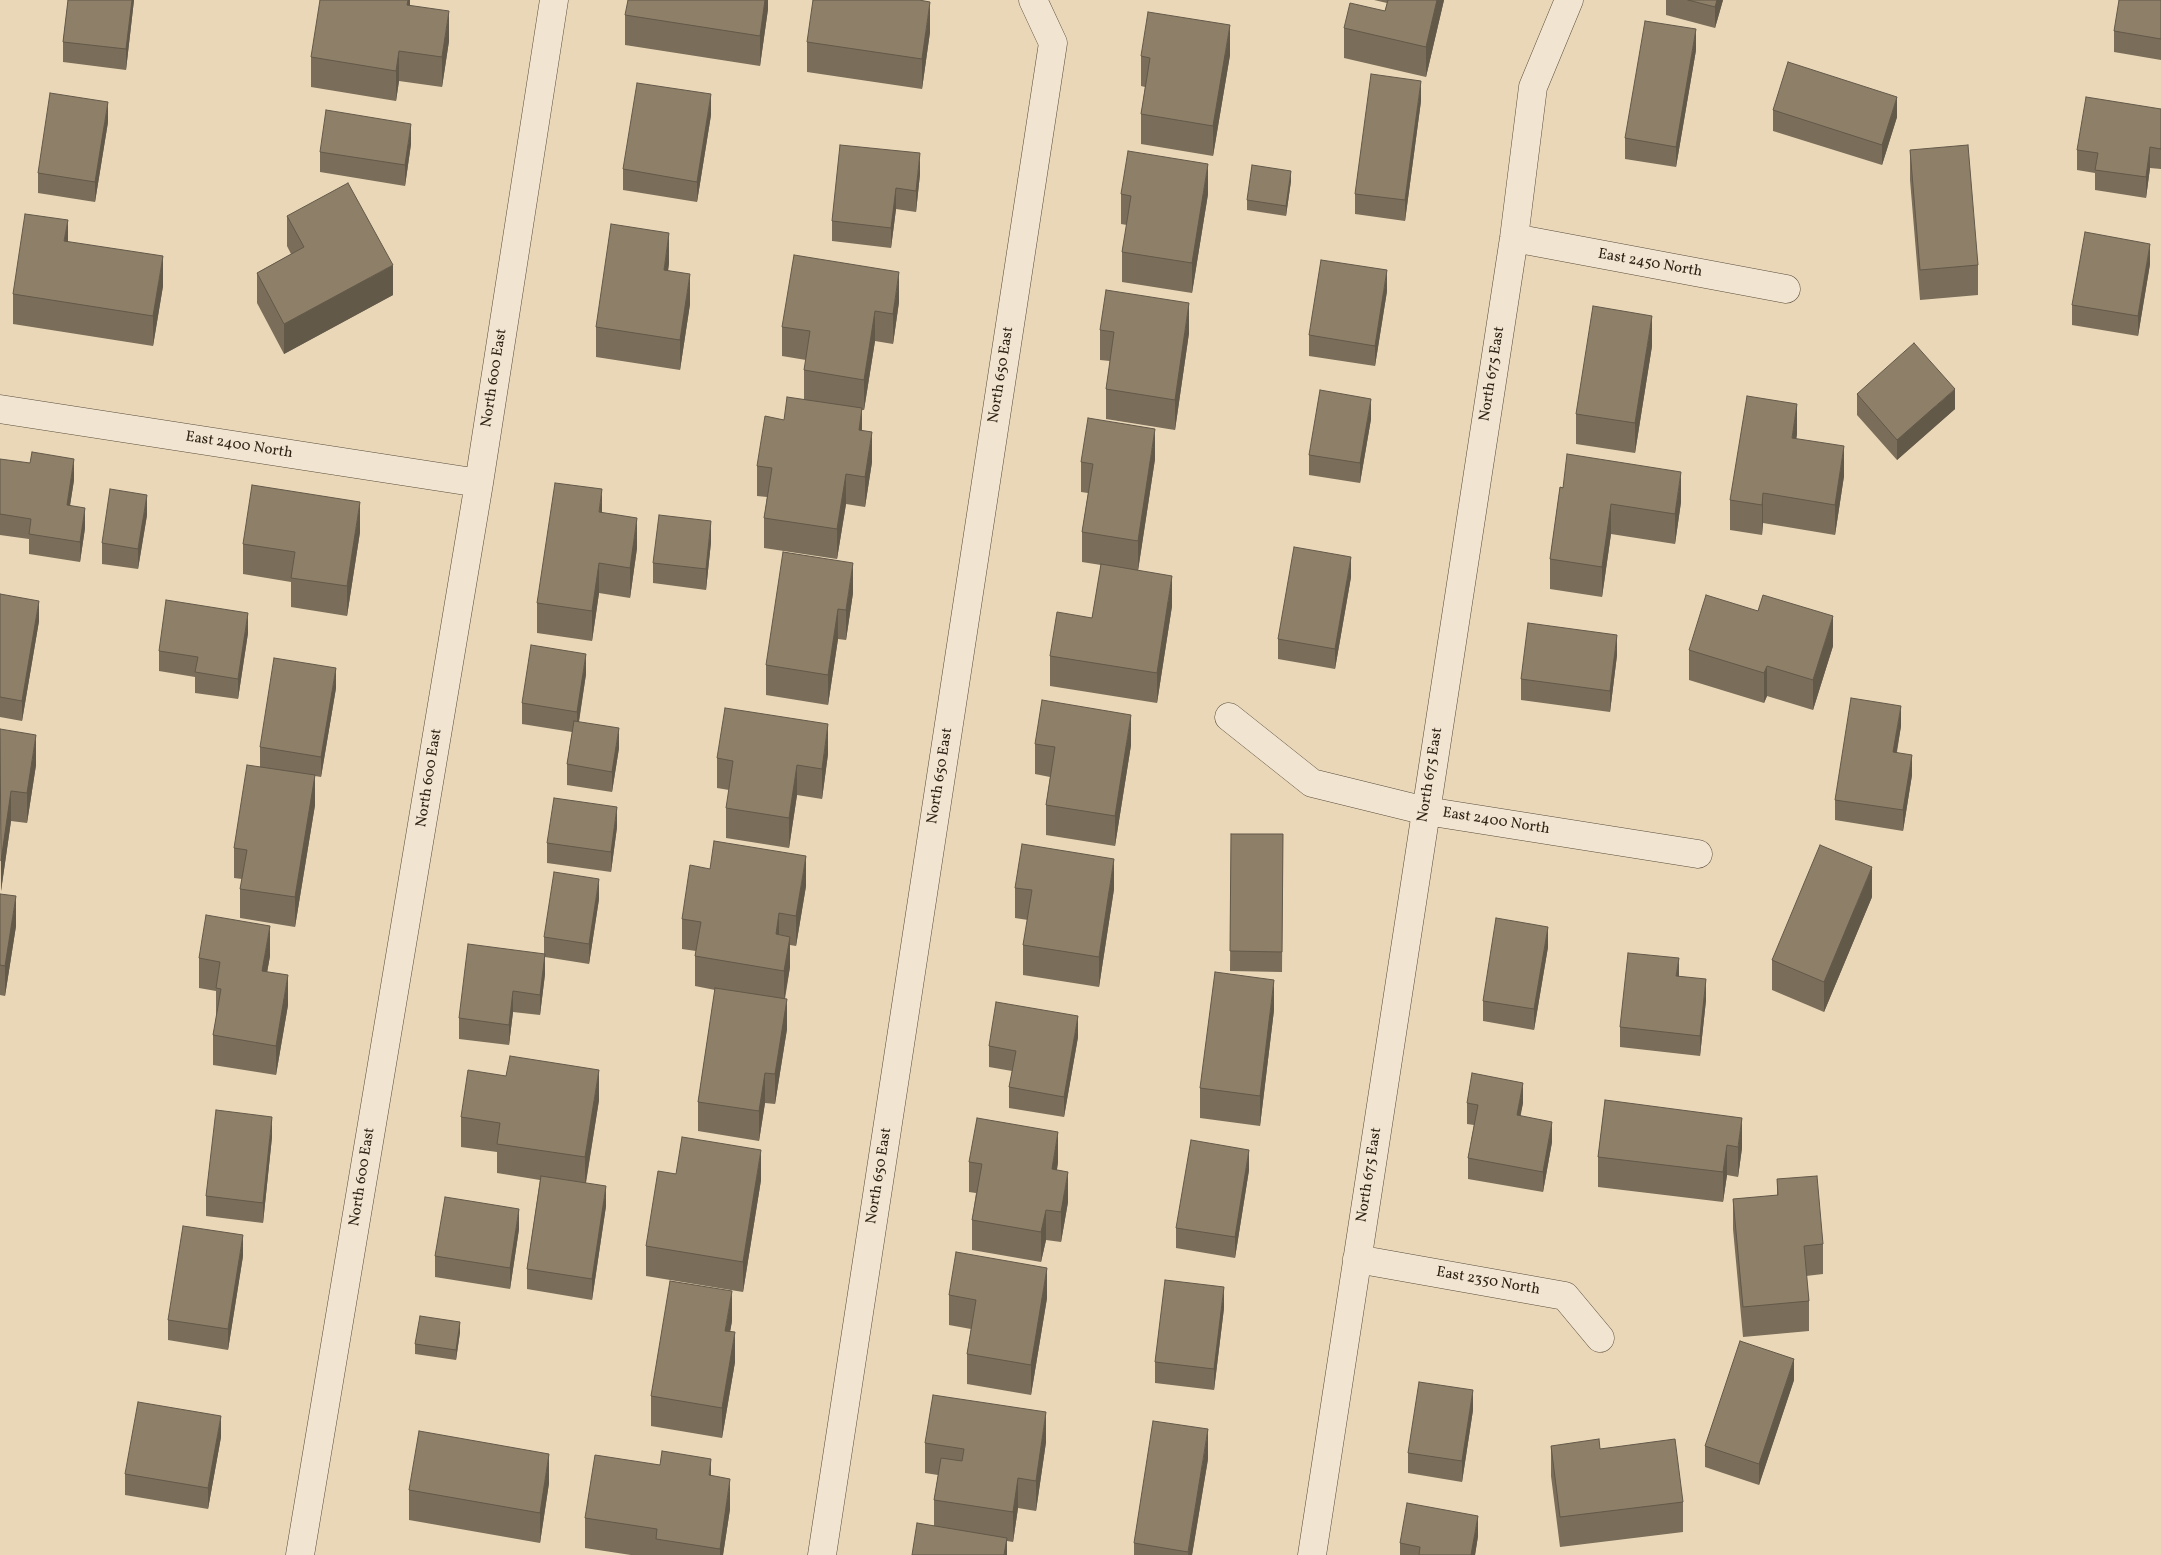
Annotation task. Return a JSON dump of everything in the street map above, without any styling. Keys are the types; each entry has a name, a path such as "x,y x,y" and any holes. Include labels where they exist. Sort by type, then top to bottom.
{"street":[{"name":"North 600 East","path":"300,1555 479,483 554,0"},
{"name":"North 650 East","path":"822,1555 1053,43 1033,0"},
{"name":"North 675 East","path":"1312,1555 1514,238 1533,87 1569,0"},
{"name":"East 2450 North","path":"1514,238 1786,289"},
{"name":"East 2400 North","path":"0,409 479,483"},
{"name":"East 2400 North","path":"1229,718 1312,783 1426,811 1698,854"},
{"name":"East 2350 North","path":"1357,1259 1565,1296 1600,1338"}],"building":[{"path":"68,0 132,0 126,49 63,42"},
{"path":"320,0 408,0 407,5 449,11 442,57 399,51 396,71 311,57"},
{"path":"628,0 765,0 760,36 625,15"},
{"path":"813,0 919,0 930,2 922,59 807,42"},
{"path":"1388,0 1437,0 1426,47 1344,28 1350,3 1385,11"},
{"path":"1688,0 1717,0 1715,7"},
{"path":"2119,0 2161,0 2161,39 2114,31"},
{"path":"1148,12 1230,25 1213,126 1141,114 1150,58 1141,56"},
{"path":"1645,21 1696,29 1676,147 1625,138"},
{"path":"1788,62 1897,97 1882,145 1773,110"},
{"path":"1371,74 1421,81 1405,200 1355,194"},
{"path":"637,83 711,94 697,182 623,169"},
{"path":"50,93 108,102 95,182 38,173"},
{"path":"2086,97 2161,109 2161,149 2150,147 2146,177 2095,170 2098,153 2077,150"},
{"path":"326,110 411,124 405,165 320,152"},
{"path":"840,145 920,153 916,191 896,188 891,228 832,221"},
{"path":"1968,145 1978,265 1920,270 1910,150"},
{"path":"1128,151 1208,164 1192,263 1122,252 1131,196 1121,194"},
{"path":"1252,165 1291,171 1286,206 1247,200"},
{"path":"348,183 393,265 284,324 257,273 304,247 287,216"},
{"path":"25,214 68,220 64,241 163,256 153,316 13,294"},
{"path":"611,224 669,233 664,270 690,274 680,340 596,327"},
{"path":"2085,232 2150,244 2138,316 2072,305"},
{"path":"794,255 899,272 893,314 875,311 864,380 804,370 810,331 782,327"},
{"path":"1321,260 1387,270 1375,346 1309,335"},
{"path":"1106,290 1189,303 1175,400 1106,389 1114,332 1100,330"},
{"path":"1593,306 1652,316 1635,423 1576,414"},
{"path":"1914,343 1955,389 1897,440 1857,394"},
{"path":"1320,390 1371,399 1360,463 1309,455"},
{"path":"1747,396 1797,404 1792,438 1844,446 1835,505 1763,493 1762,505 1730,500"},
{"path":"787,397 862,408 859,430 872,432 865,477 846,474 837,529 764,518 772,468 757,466 765,416 784,420"},
{"path":"1088,418 1155,429 1138,541 1082,532 1093,464 1081,462"},
{"path":"32,452 74,459 67,505 85,508 80,542 29,534 31,519 0,514 0,459 30,463"},
{"path":"1567,454 1681,472 1675,514 1611,504 1602,567 1550,559 1560,487 1563,488"},
{"path":"555,483 602,489 599,512 637,518 630,568 599,563 592,611 537,603"},
{"path":"252,485 360,502 347,586 291,578 295,552 243,544"},
{"path":"110,489 147,495 138,549 102,543"},
{"path":"659,515 711,521 706,569 653,563"},
{"path":"1294,547 1351,557 1335,649 1278,639"},
{"path":"783,552 853,563 846,610 838,609 828,675 766,665"},
{"path":"1101,564 1172,576 1157,673 1050,656 1057,612 1092,618"},
{"path":"0,594 39,601 22,701 0,697"},
{"path":"1706,595 1758,611 1763,595 1833,616 1813,680 1767,666 1764,673 1689,650"},
{"path":"166,600 248,613 238,679 195,672 198,657 159,651"},
{"path":"1528,623 1617,635 1610,691 1521,679"},
{"path":"531,645 586,654 577,712 522,703"},
{"path":"274,658 336,668 321,757 260,747"},
{"path":"1851,698 1901,706 1893,752 1912,755 1903,810 1835,800"},
{"path":"1042,700 1131,715 1115,816 1046,805 1055,747 1035,744"},
{"path":"725,708 828,724 822,769 797,765 789,818 726,808 733,761 717,758"},
{"path":"574,721 619,728 612,772 567,764"},
{"path":"0,729 36,735 27,793 11,791 1,861"},
{"path":"247,765 315,775 295,897 240,889 247,850 234,848"},
{"path":"554,798 617,807 611,852 547,843"},
{"path":"1231,834 1283,834 1282,952 1230,951"},
{"path":"714,841 806,856 796,916 779,913 776,934 790,937 784,971 695,956 701,922 682,919 690,865 710,869"},
{"path":"1022,844 1114,859 1099,957 1023,945 1032,890 1015,888"},
{"path":"1820,845 1872,867 1824,982 1772,960"},
{"path":"554,872 599,879 589,944 544,937"},
{"path":"0,894 16,896 5,966 0,965"},
{"path":"206,915 270,926 262,971 288,975 276,1046 213,1035 221,989 216,988 220,962 199,958"},
{"path":"1496,918 1548,927 1534,1009 1483,1001"},
{"path":"468,944 545,954 540,995 513,991 509,1025 459,1018"},
{"path":"1628,953 1679,958 1676,976 1706,979 1700,1036 1620,1027"},
{"path":"1215,972 1274,980 1260,1096 1200,1088"},
{"path":"715,988 787,999 775,1074 765,1073 759,1111 698,1102"},
{"path":"996,1002 1078,1016 1064,1097 1009,1087 1016,1051 989,1046"},
{"path":"510,1056 599,1070 585,1157 497,1144 500,1123 461,1117 468,1070 506,1076"},
{"path":"1472,1073 1523,1083 1517,1115 1552,1122 1543,1172 1468,1158 1478,1105 1467,1103"},
{"path":"1605,1100 1742,1118 1738,1147 1727,1145 1723,1172 1598,1157"},
{"path":"216,1110 272,1117 263,1203 206,1196"},
{"path":"977,1118 1058,1132 1052,1169 1068,1172 1061,1212 1046,1210 1041,1232 972,1220 982,1164 969,1162"},
{"path":"682,1137 761,1150 743,1262 646,1246 658,1171 676,1174"},
{"path":"1191,1140 1249,1150 1235,1237 1176,1228"},
{"path":"541,1176 606,1186 592,1279 527,1269"},
{"path":"1817,1176 1823,1244 1804,1246 1809,1301 1743,1307 1733,1199 1778,1195 1777,1179"},
{"path":"445,1197 519,1209 510,1268 435,1256"},
{"path":"183,1226 243,1235 228,1329 168,1320"},
{"path":"956,1252 1047,1268 1031,1365 967,1354 976,1300 949,1295"},
{"path":"1165,1280 1224,1287 1214,1369 1155,1362"},
{"path":"670,1281 732,1291 725,1331 735,1332 722,1408 651,1396"},
{"path":"420,1316 460,1322 456,1350 415,1344"},
{"path":"1740,1341 1794,1359 1759,1464 1705,1446"},
{"path":"1419,1382 1473,1390 1462,1461 1408,1453"},
{"path":"933,1395 1046,1412 1036,1481 1018,1478 1013,1512 934,1500 941,1458 962,1461 964,1449 925,1443"},
{"path":"138,1402 221,1416 208,1488 125,1474"},
{"path":"1153,1421 1208,1429 1188,1552 1134,1543"},
{"path":"419,1431 549,1454 540,1513 409,1490"},
{"path":"1599,1439 1600,1449 1675,1439 1683,1502 1560,1517 1551,1446"},
{"path":"662,1451 711,1459 709,1475 730,1479 720,1549 656,1539 657,1529 585,1518 595,1455 660,1465"},
{"path":"1407,1503 1478,1516 1471,1555 1419,1555 1420,1547 1400,1543"},
{"path":"917,1523 1007,1538 1004,1555 912,1555"}]}
